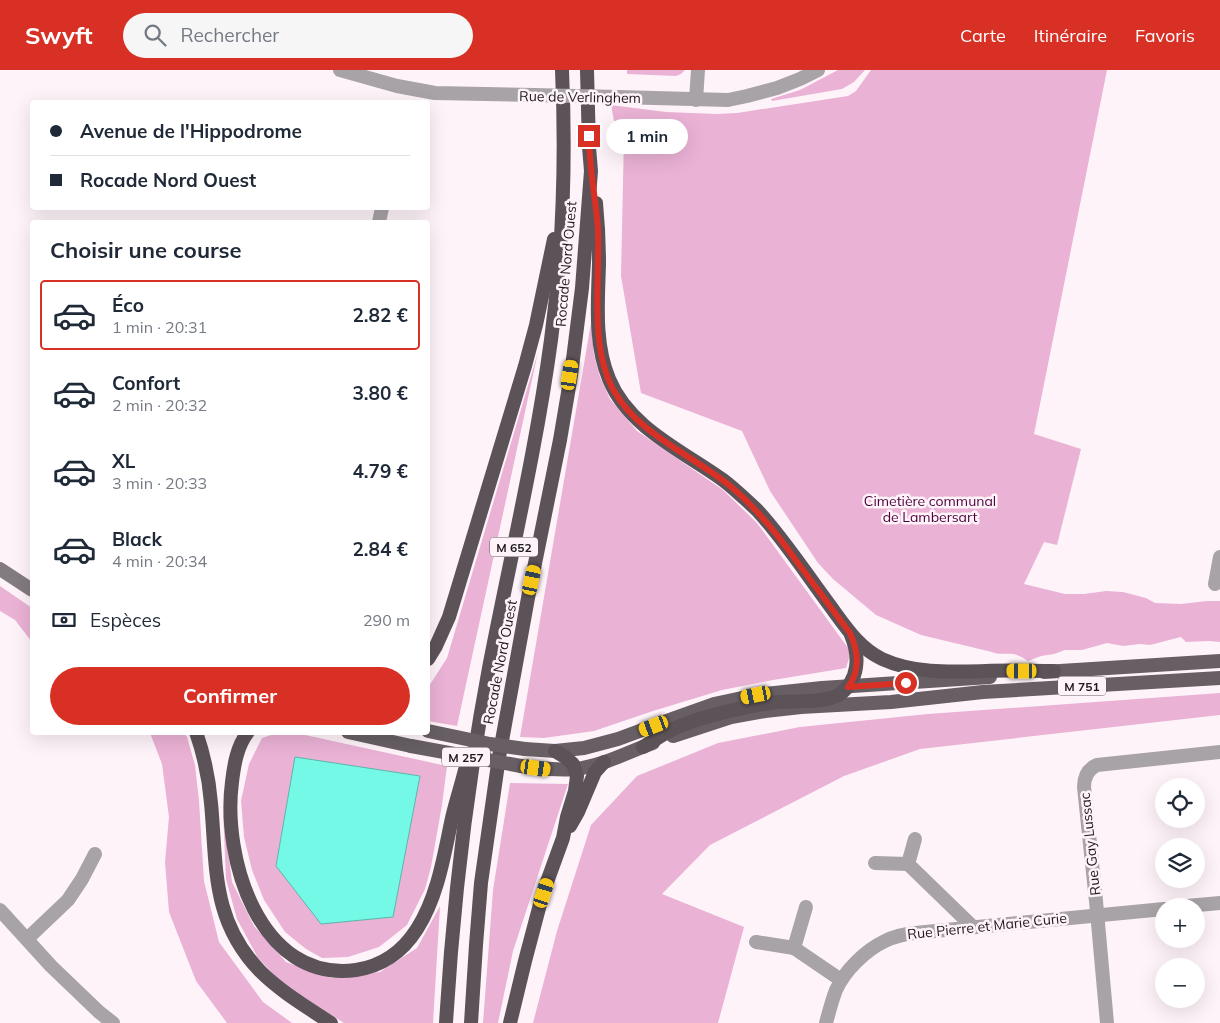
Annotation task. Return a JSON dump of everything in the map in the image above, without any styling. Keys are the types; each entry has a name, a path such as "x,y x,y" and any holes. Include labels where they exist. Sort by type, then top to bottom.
{"highway":[{"name":"Rocade Nord Ouest","path":"446,1023 456,889 479,724 527,484 546,376 558,282 564,193 562,70"},
{"name":"Rocade Nord Ouest","path":"471,1023 476,937 484,858 505,719 557,456 582,288 591,171 587,70"},
{"path":"591,171 598,234 599,333 604,364 614,390 630,412 649,430 725,481 757,511 776,533 850,633 874,655 912,668 941,672 1054,671"},
{"path":"430,656 449,617 525,366 538,316 564,193"},
{"path":"643,747 679,726 704,718 771,703 830,698 839,695 852,682 856,670 855,644 850,633"},
{"path":"246,735 241,743 235,764 230,798 230,822 234,850 245,888 262,922 273,938 288,953 308,964 340,971 364,969 383,962 407,941 423,920 438,877 457,797 479,724"},
{"path":"197,735 207,776 211,804 216,872 221,901 228,922 238,942 260,971 283,991 331,1023"},
{"path":"510,1023 524,961 563,838 575,791 577,776 573,764 554,751"},
{"path":"563,838 578,812 595,772 604,762"}],"main road":[{"path":"0,563 30,577"},
{"path":"0,569 30,589"},
{"name":"M 751","path":"525,749 554,751 578,749 600,744 728,701 773,693 998,677 1054,671 1220,661"},
{"name":"M 751","path":"521,766 549,770 575,769 604,762 688,730 731,717 764,711 891,702 983,692 1220,678"},
{"name":"M 257","path":"430,732 525,749"},
{"name":"M 257","path":"362,735 521,766"}],"street":[{"name":"Rue de Verlinghem","path":"340,70 397,86 415,96 460,94 696,100 728,100 747,96 788,84 818,70"},
{"path":"696,100 698,70"},
{"path":"1215,584 1220,557"},
{"name":"Rue Gay Lussac","path":"1107,1023 1084,779 1092,767 1097,765 1220,752"},
{"path":"908,864 915,839"},
{"path":"27,939 68,900 95,854"},
{"path":"875,862 908,864 973,927"},
{"path":"1205,904 1220,903"},
{"path":"794,948 806,907"},
{"name":"Rue Pierre et Marie Curie","path":"826,1023 836,989 848,971 866,953 894,937 915,933 1155,909"},
{"path":"0,910 51,966 113,1023"},
{"path":"756,942 794,948 841,980"}],"green space":[{"path":"627,70 685,70 676,76 627,74"},
{"path":"838,70 865,70 854,82 842,89 772,101 771,99 800,90"},
{"name":"Cimetière communal de Lambersart","path":"871,70 1107,70 1034,434 1081,449 1057,545 1044,542 1024,584 1065,594 1106,591 1123,592 1146,598 1155,603 1181,604 1220,601 1220,642 1186,642 1181,637 1150,645 1123,646 1107,643 1082,650 1065,650 1028,661 1015,654 997,653 921,635 876,615 833,579 818,563 770,491 742,431 641,393 621,276 624,136 614,121 611,105 666,112 737,113 848,96 856,91"},
{"path":"591,323 594,355 600,377 610,399 637,431 723,490 757,523 851,652 846,668 722,690 594,731 544,738 520,737"},
{"path":"538,352 457,726 430,721 430,684 447,658"},
{"path":"0,586 30,607 30,639 15,620 0,611"},
{"path":"1220,693 1220,715 920,749 844,776 710,845 662,894 744,927 718,1023 533,1023 557,931 591,825 637,776 718,743 800,727 928,714"},
{"path":"151,735 186,735 195,765 204,881 219,942 263,1002 292,1023 227,1023 196,981 169,912 165,862 169,817 162,764"},
{"path":"271,735 305,735 447,766 431,867 425,889 407,925 379,947 348,957 322,958 306,949 285,932 264,900 252,870 244,837 241,801 249,764 262,738"},
{"path":"510,783 568,784 513,951 498,1023 483,1023 493,890"},
{"path":"223,810 232,882 254,926 286,962 331,978 380,972 417,948 440,906 433,1023 344,1023 283,984 258,958 237,919 226,879"}],"shaded area":[{"path":"295,757 420,776 393,917 321,924 276,866"}],"route":[{"path":"589,136 598,234 599,333 604,364 614,390 630,412 649,430 725,481 757,511 776,533 850,633 855,644 857,662 852,682 848,687 906,683"}]}
